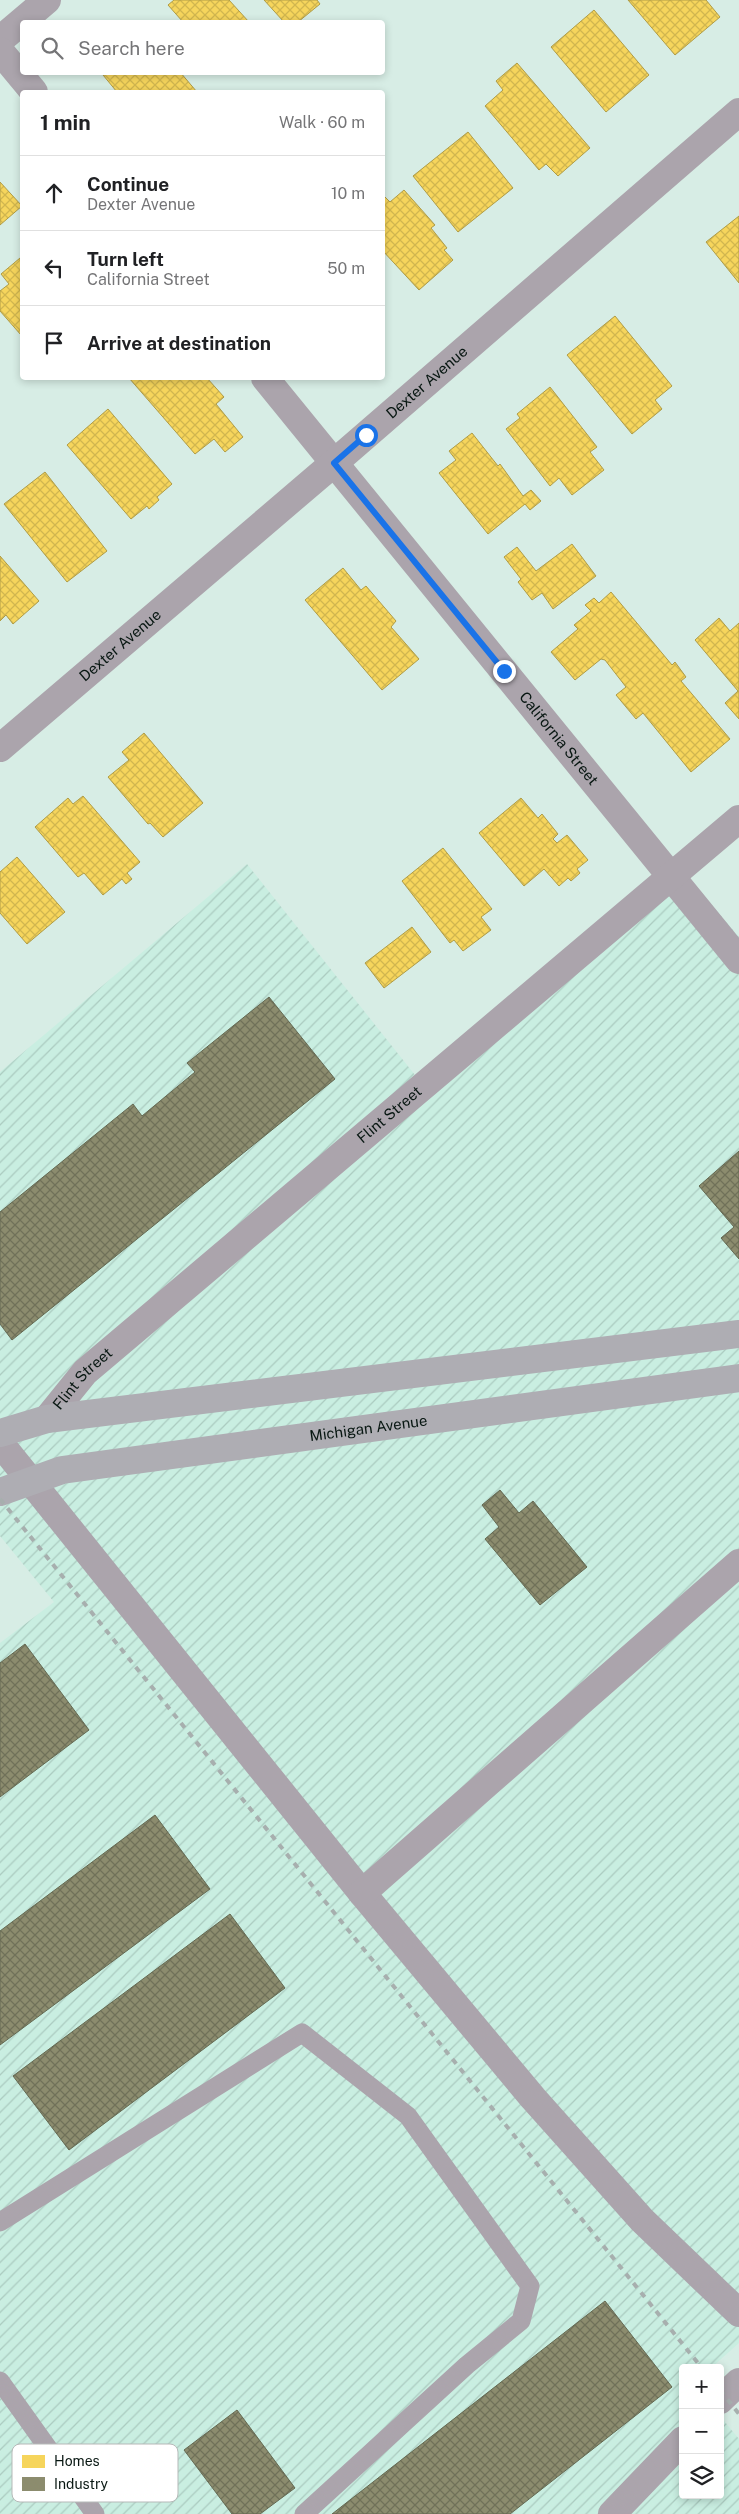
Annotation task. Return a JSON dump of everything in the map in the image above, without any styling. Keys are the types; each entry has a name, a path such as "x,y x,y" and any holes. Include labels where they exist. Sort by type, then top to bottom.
{"main road":[{"path":"0,1433 47,1419 739,1334"},
{"name":"Michigan Avenue","path":"0,1492 62,1470 739,1378"}],"street":[{"path":"24,20 47,0"},
{"path":"0,40 20,23"},
{"path":"0,51 32,90"},
{"name":"Dexter Avenue","path":"0,748 334,463 739,112"},
{"name":"California Street","path":"267,380 739,960"},
{"name":"Flint Street","path":"47,1419 85,1372 739,819"},
{"path":"0,1443 362,1893 533,2098 629,2206 739,2313"},
{"path":"362,1893 739,1563"},
{"path":"724,2396 739,2382"},
{"path":"612,2514 679,2444"}],"lane":[{"path":"0,2222 302,2033 408,2116 530,2286 521,2321 467,2365 304,2514"},
{"path":"0,2381 45,2444"},
{"path":"86,2502 95,2514"}],"shaded area":[{"path":"673,859 739,937 739,2343 715,2364 679,2364 679,2499 724,2499 724,2421 739,2439 739,2514 0,2514 0,1643 54,1602 0,1536 0,1072 247,864 415,1075"}],"building: Homes":[{"path":"174,0 229,0 247,20 181,20 168,5"},
{"path":"264,0 317,0 320,4 300,20 282,20"},
{"path":"628,0 706,0 720,17 675,55"},
{"path":"594,10 649,75 606,112 551,47"},
{"path":"517,63 590,148 558,176 546,164 539,170 485,106 503,90 496,81"},
{"path":"103,75 183,75 195,90 115,90"},
{"path":"468,132 513,188 458,232 413,176"},
{"path":"0,182 20,204 20,208 0,225"},
{"path":"404,190 435,225 431,228 447,248 444,250 453,260 419,290 385,253 385,197 390,202"},
{"path":"739,216 739,283 706,242"},
{"path":"20,258 20,334 0,311 0,291 9,284 1,274"},
{"path":"615,316 672,386 655,400 662,409 632,434 567,355"},
{"path":"131,380 209,380 224,397 216,404 243,437 225,452 214,439 195,454"},
{"path":"550,387 597,447 590,452 604,470 572,495 559,478 550,486 506,429 520,418 517,414"},
{"path":"108,409 172,484 157,497 159,500 149,509 147,506 131,519 67,445"},
{"path":"472,433 498,466 500,464 523,496 531,490 541,501 530,510 525,504 488,534 439,473 456,460 449,451"},
{"path":"45,472 107,551 67,582 4,504"},
{"path":"572,544 596,576 553,609 542,593 532,600 518,582 521,579 504,557 517,547 536,571"},
{"path":"0,556 39,601 13,624 6,615 0,621"},
{"path":"343,568 361,590 366,586 396,621 391,627 419,659 382,690 305,600"},
{"path":"611,592 672,665 675,662 686,677 681,681 730,739 691,772 643,713 636,719 616,695 626,687 605,660 601,659 575,680 551,652 578,629 574,625 591,611 585,605 594,598 599,603"},
{"path":"719,618 730,631 739,623 739,719 725,703 738,691 695,640"},
{"path":"144,733 203,803 163,837 150,823 148,824 108,777 129,760 122,752"},
{"path":"83,796 140,862 127,873 132,879 126,884 122,879 103,895 84,873 78,877 35,827 68,798 73,804"},
{"path":"521,798 538,818 542,814 558,834 553,839 557,843 567,835 588,860 577,869 580,873 571,881 568,878 559,886 544,869 524,886 479,833"},
{"path":"443,848 492,909 481,917 491,930 463,951 454,940 450,943 402,881"},
{"path":"17,857 65,912 27,944 0,913 0,872"},
{"path":"412,927 431,952 384,988 365,963"}],"building: Industry":[{"path":"269,997 335,1079 12,1340 0,1324 0,1212 133,1104 142,1116 195,1072 187,1063"},
{"path":"739,1151 739,1259 721,1238 734,1227 699,1186"},
{"path":"500,1490 519,1513 533,1501 587,1567 540,1605 485,1539 499,1527 482,1505"},
{"path":"25,1644 89,1730 0,1797 0,1663"},
{"path":"155,1815 210,1889 0,2045 0,1931"},
{"path":"230,1914 285,1988 69,2150 13,2076"},
{"path":"605,2301 672,2387 510,2514 332,2514"},
{"path":"237,2410 295,2488 260,2514 232,2514 184,2450"}],"railway":[{"path":"0,1499 699,2364"},
{"path":"724,2395 739,2414"}],"route":[{"path":"366,435 334,463 504,671"}]}
